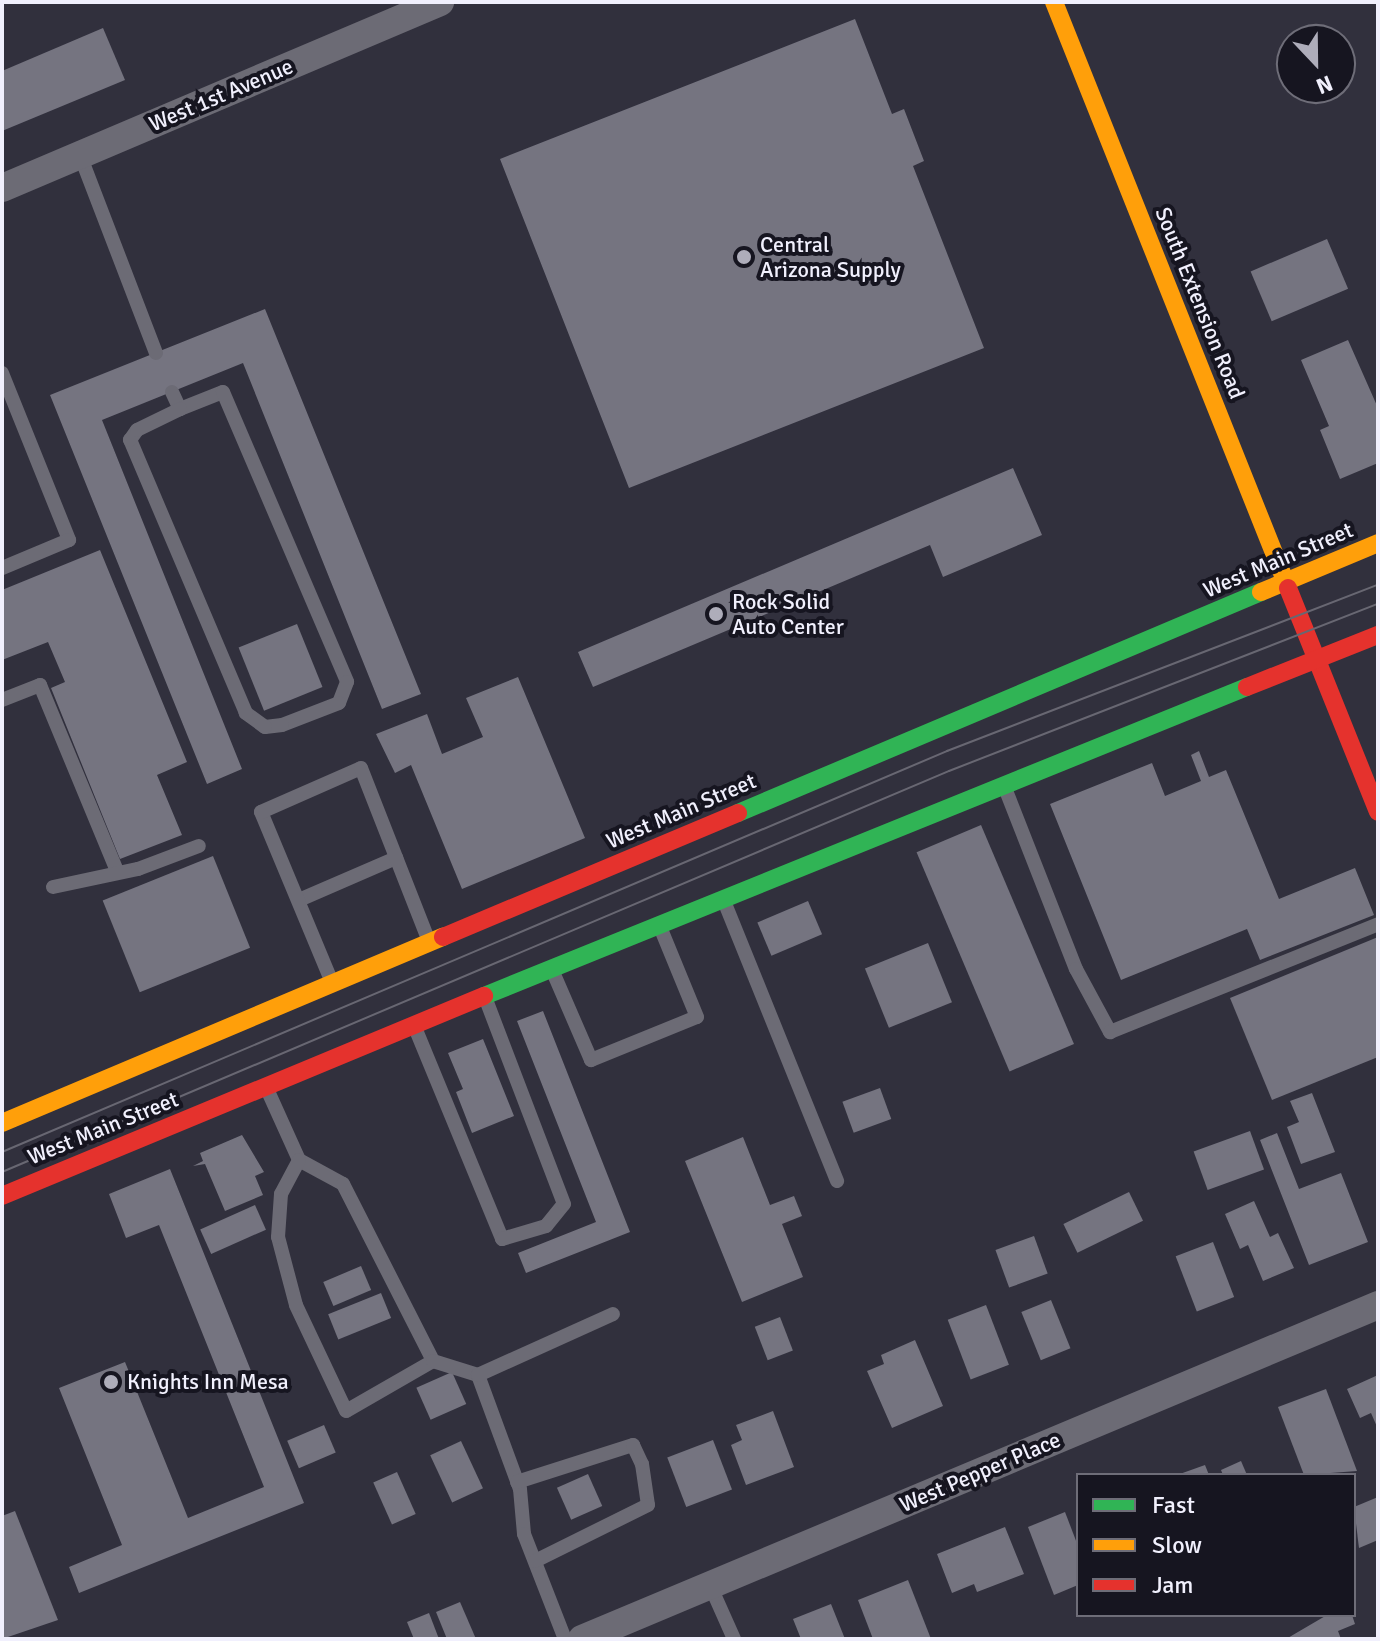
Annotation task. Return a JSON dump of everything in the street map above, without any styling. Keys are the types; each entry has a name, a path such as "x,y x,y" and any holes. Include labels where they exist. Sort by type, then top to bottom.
{"main road":[{"name":"South Extension Road","path":"1054,2 1378,812"},
{"name":"West Main Street","path":"2,1123 1378,543"},
{"name":"West Main Street","path":"2,1196 658,923 1378,635"}],"street":[{"name":"West 1st Avenue","path":"2,188 440,2"},
{"name":"West Pepper Place","path":"582,1639 1378,1305"}],"lane":[{"path":"80,155 156,353"},
{"path":"2,373 69,540 2,568"},
{"path":"172,392 180,409"},
{"path":"223,392 347,682 339,703 282,725 265,727 246,713 130,440 137,430 180,409 223,392"},
{"path":"2,700 40,685 117,871"},
{"path":"332,984 261,812 361,768 429,943"},
{"path":"1003,783 1076,969 1110,1032 1378,924"},
{"path":"53,887 138,869 199,846"},
{"path":"299,900 396,858"},
{"path":"722,897 837,1181"},
{"path":"552,968 591,1060 697,1017 658,923"},
{"path":"414,1025 502,1239 546,1226 564,1204 484,995"},
{"path":"266,1086 299,1160 343,1184 433,1361 478,1375 613,1314"},
{"path":"299,1160 281,1194 278,1237 296,1305 346,1411 433,1361"},
{"path":"478,1375 517,1482 524,1534 565,1639"},
{"path":"517,1482 633,1445 642,1464 648,1505 535,1561"},
{"path":"710,1585 734,1639"}],"building":[{"name":"Central Arizona Supply","path":"855,19 892,114 904,109 924,161 913,166 984,348 629,488 500,159"},
{"path":"103,28 125,80 2,131 2,71"},
{"path":"1327,239 1348,289 1272,321 1251,271"},
{"path":"265,309 421,694 382,709 243,363 102,420 242,769 207,784 50,395"},
{"path":"1348,340 1378,408 1378,463 1340,479 1320,430 1329,426 1301,360"},
{"name":"Rock Solid Auto Center","path":"1013,468 1042,535 943,577 930,545 593,687 578,652"},
{"path":"100,550 187,762 157,775 182,835 120,859 51,688 65,682 48,642 2,660 2,590"},
{"path":"297,624 322,687 264,711 239,648"},
{"path":"518,677 585,838 462,889 411,765 395,773 376,734 427,714 442,754 483,737 466,698"},
{"path":"1199,751 1209,777 1226,770 1279,899 1355,868 1374,915 1260,960 1247,929 1121,980 1050,804 1152,763 1165,796 1201,781 1191,755"},
{"path":"981,825 1074,1044 1010,1071 917,852"},
{"path":"213,856 250,948 140,992 103,901"},
{"path":"808,901 822,934 771,956 757,922"},
{"path":"1378,937 1378,1057 1272,1100 1230,998"},
{"path":"928,943 952,1002 889,1028 865,968"},
{"path":"543,1011 630,1232 526,1273 518,1253 596,1222 517,1021"},
{"path":"483,1039 514,1116 472,1133 456,1092 463,1089 448,1053"},
{"path":"880,1088 891,1119 854,1133 842,1102"},
{"path":"1312,1093 1335,1152 1301,1164 1287,1127 1299,1122 1290,1101"},
{"path":"1250,1131 1264,1170 1208,1190 1194,1152"},
{"path":"1277,1133 1299,1189 1341,1173 1368,1242 1309,1265 1260,1140"},
{"path":"242,1135 264,1172 255,1176 263,1195 225,1211 205,1164 193,1166 203,1161 200,1153"},
{"path":"743,1137 770,1205 794,1196 802,1216 782,1224 803,1277 742,1302 685,1161"},
{"path":"170,1169 304,1503 79,1593 69,1567 122,1545 59,1388 125,1362 188,1518 264,1487 159,1225 126,1238 109,1194"},
{"path":"1129,1192 1143,1221 1077,1253 1063,1224"},
{"path":"1254,1201 1270,1237 1278,1233 1294,1268 1263,1281 1248,1245 1240,1249 1225,1214"},
{"path":"255,1205 266,1230 211,1254 200,1229"},
{"path":"1034,1236 1048,1274 1009,1288 995,1250"},
{"path":"1213,1242 1234,1297 1197,1311 1176,1256"},
{"path":"361,1266 371,1290 333,1306 323,1282"},
{"path":"381,1293 391,1318 338,1339 328,1314"},
{"path":"1051,1300 1070,1348 1041,1360 1021,1312"},
{"path":"986,1305 1009,1365 971,1379 948,1320"},
{"path":"780,1317 793,1351 768,1360 755,1327"},
{"path":"915,1340 943,1406 892,1428 867,1371 884,1364 881,1355"},
{"path":"452,1372 466,1404 431,1420 416,1388"},
{"path":"1378,1375 1378,1429 1371,1413 1360,1418 1347,1389"},
{"path":"1326,1389 1357,1471 1303,1473 1278,1407"},
{"path":"773,1411 794,1467 746,1485 731,1445 742,1440 736,1425"},
{"path":"324,1425 336,1453 299,1468 287,1441"},
{"path":"713,1440 732,1489 686,1507 667,1458"},
{"path":"461,1441 483,1488 452,1502 430,1455"},
{"path":"1241,1461 1246,1473 1222,1473 1221,1470"},
{"path":"1205,1465 1208,1473 1183,1473"},
{"path":"397,1472 416,1514 392,1525 373,1483"},
{"path":"588,1474 602,1506 571,1520 557,1488"},
{"path":"1378,1497 1378,1540 1359,1548 1356,1523 1356,1506"},
{"path":"15,1511 58,1620 2,1639 2,1516"},
{"path":"1065,1512 1076,1541 1076,1586 1054,1595 1028,1527"},
{"path":"1005,1527 1024,1574 977,1592 974,1584 952,1593 937,1554"},
{"path":"908,1580 931,1639 873,1639 858,1600"},
{"path":"460,1602 476,1639 447,1639 436,1612"},
{"path":"831,1604 845,1639 801,1639 793,1619"},
{"path":"429,1613 439,1639 414,1639 407,1622"},
{"path":"1324,1617 1353,1617 1355,1624 1338,1631 1341,1639 1286,1639"}],"tram line":[{"path":"2,1152 947,751 1378,585"},
{"path":"2,1172 949,771 1378,604"}],"traffic: fast":[{"path":"738,813 1261,592"},
{"path":"484,996 1247,687"}],"traffic: slow":[{"path":"1054,2 1288,588"},
{"path":"1261,592 1378,543"},
{"path":"2,1123 443,937"}],"traffic: jam":[{"path":"1288,588 1378,812"},
{"path":"1247,687 1378,635"},
{"path":"443,937 738,813"},
{"path":"2,1196 484,996"}],"place":[{"name":"Central Arizona Supply","path":"744,257"},
{"name":"Rock Solid Auto Center","path":"716,614"},
{"name":"Knights Inn Mesa","path":"111,1382"}]}
